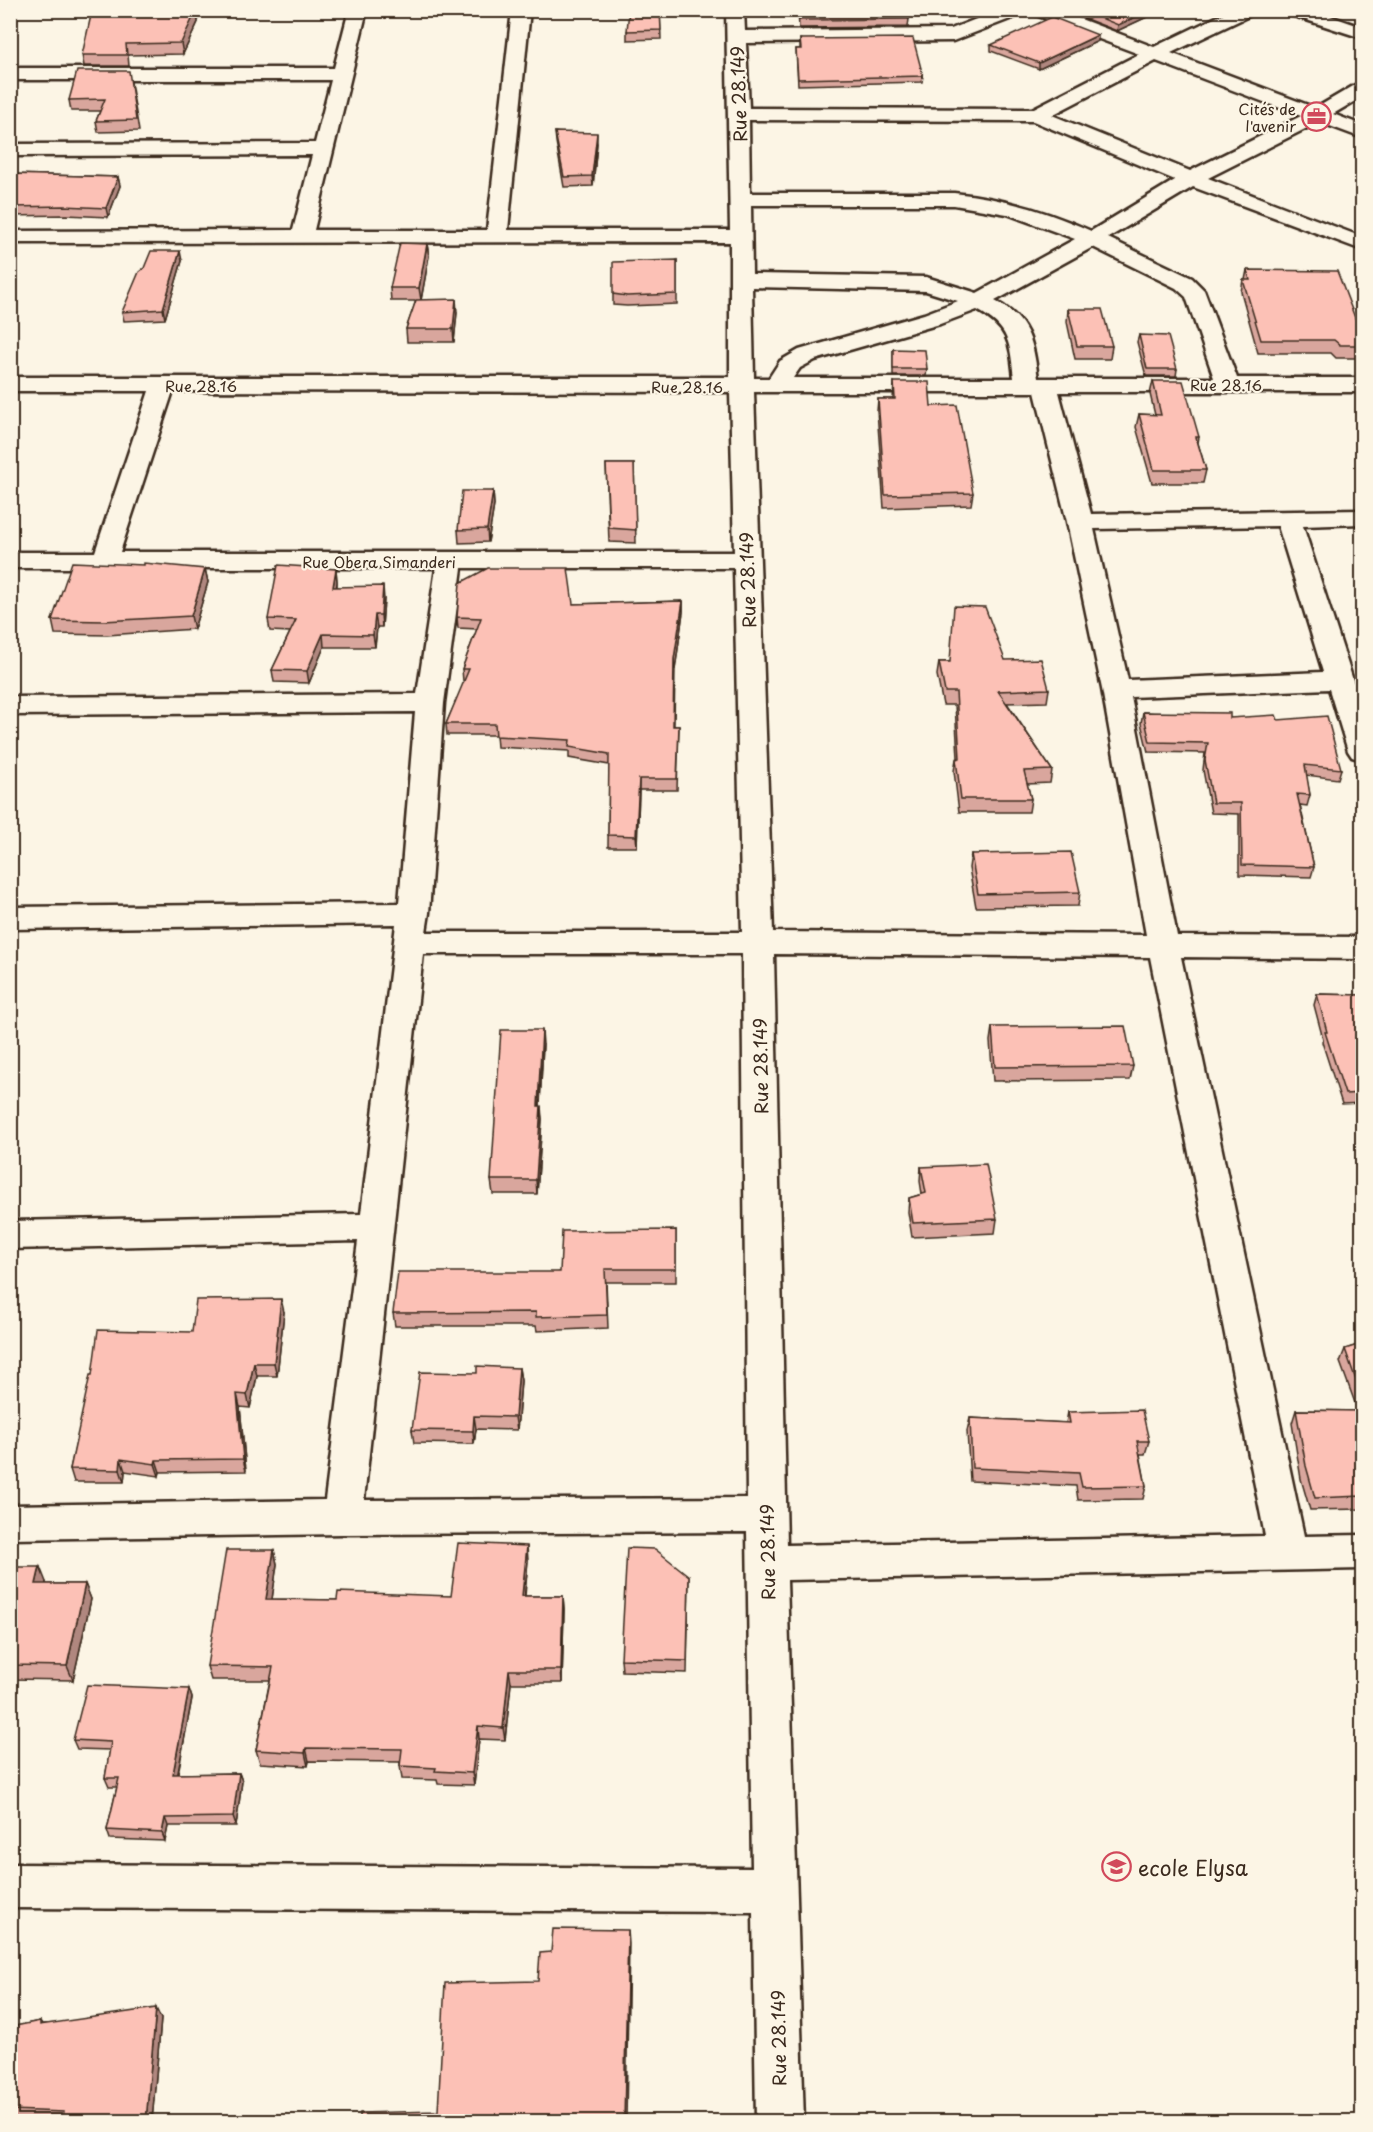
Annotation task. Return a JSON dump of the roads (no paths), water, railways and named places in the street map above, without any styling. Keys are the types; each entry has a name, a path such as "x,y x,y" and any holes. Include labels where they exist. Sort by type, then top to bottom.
{"street":[{"path":"302,236 358,10"},
{"path":"497,236 521,10"},
{"path":"736,24 953,35 1017,10"},
{"path":"1039,10 1152,55 1362,132"},
{"path":"1036,115 1152,55 1247,10"},
{"path":"1294,10 1362,33"},
{"name":"Rue 28.149","path":"736,24 742,386 758,943 766,1515 780,2121"},
{"path":"10,74 342,74"},
{"path":"778,386 782,372 791,362 807,355 932,319 977,302 1092,239 1191,179 1316,116 1362,89"},
{"path":"739,114 1036,115 1191,179 1362,244"},
{"path":"10,150 324,149"},
{"path":"740,199 982,200 1004,205 1092,239 1184,283 1196,295 1228,384"},
{"path":"10,237 740,236"},
{"path":"741,280 926,284 945,288 977,302 1009,321 1018,334 1080,522 1116,689 1163,945 1288,1552"},
{"name":"Rue 28.16","path":"10,384 1362,385"},
{"path":"105,560 163,385"},
{"path":"1288,517 1362,751"},
{"path":"1080,522 1362,517"},
{"name":"Rue Obera Simanderi","path":"10,560 450,562 747,560"},
{"path":"342,1517 411,928 430,703 450,562"},
{"path":"1116,689 1341,680"},
{"path":"10,706 430,703"},
{"path":"10,918 411,928 758,943 1362,948"},
{"path":"10,1235 377,1227"},
{"path":"10,1522 342,1517 766,1515"},
{"path":"767,1563 1362,1552"},
{"path":"10,1886 775,1890"}],"place":[{"name":"Cités de l'avenir","path":"1317,117"},
{"name":"ecole Elysa","path":"1117,1867"}]}
